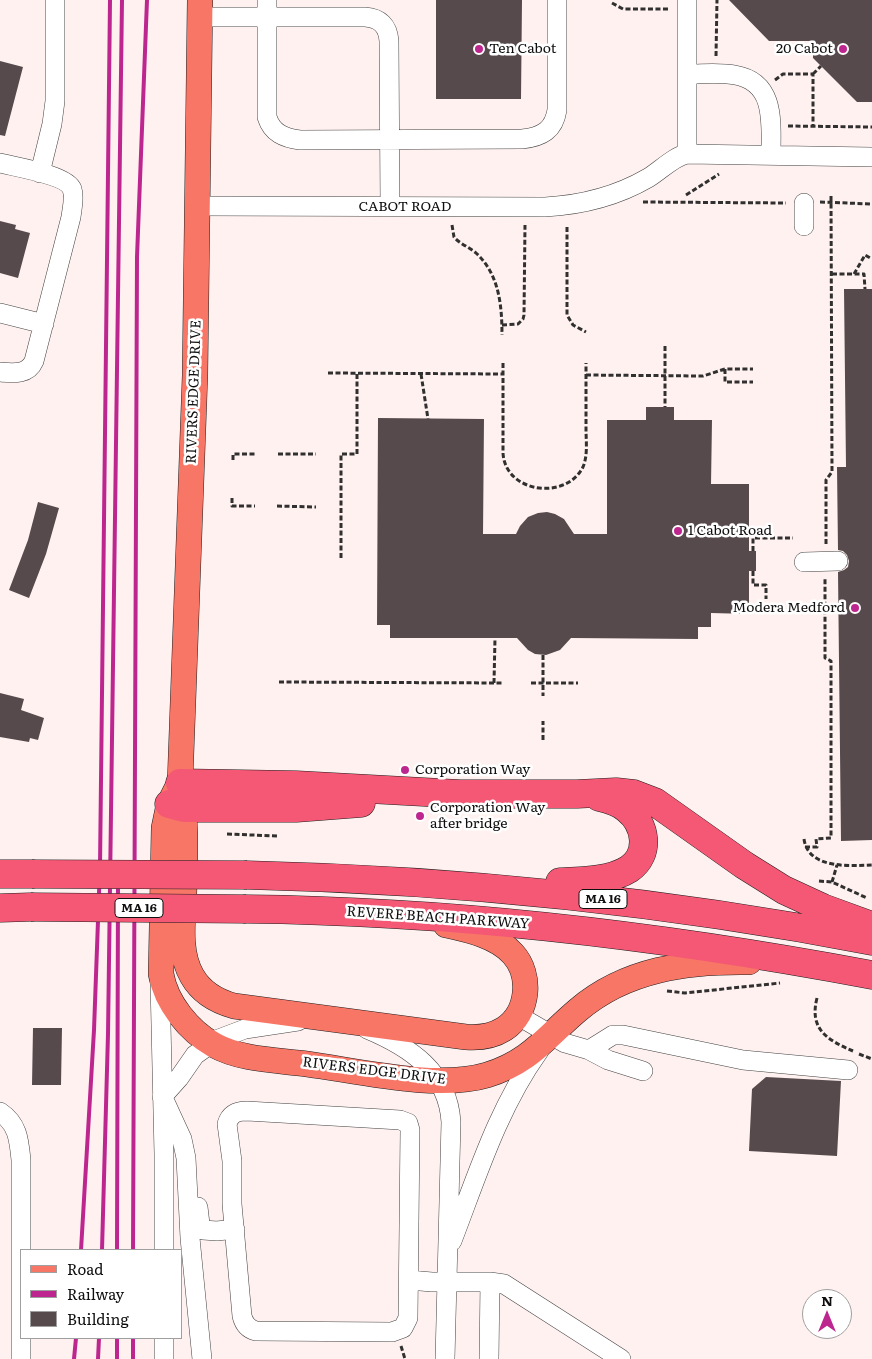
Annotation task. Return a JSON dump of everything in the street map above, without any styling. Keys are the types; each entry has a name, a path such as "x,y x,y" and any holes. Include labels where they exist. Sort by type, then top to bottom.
{"highway":[{"path":"177,798 296,808 460,794 616,792 634,794 645,797 660,805 774,884 818,905 872,926"},
{"path":"476,886 588,880 614,875 629,869 641,855 644,844 643,832 634,815 623,806 611,800 577,794"},
{"name":"MA 16","path":"0,874 247,875 342,878 476,886 608,899 784,925 872,941"},
{"name":"REVERE BEACH PARKWAY","path":"0,908 246,909 350,912 492,921 616,933 859,972"}],"main road":[{"name":"RIVERS EDGE DRIVE","path":"199,9 195,375 177,798 185,836 183,947 186,962 194,980 210,996 234,1006 473,1038 498,1032 509,1025 517,1015 524,997 526,984 524,972 513,954 496,941 471,932 438,924 350,912"},
{"name":"RIVERS EDGE DRIVE","path":"177,798 163,836 160,967 162,982 170,1001 191,1027 211,1043 249,1056 409,1078 463,1080 498,1071 532,1053 577,1010 596,996 628,979 657,970 699,963 775,962 859,972"}],"street":[{"path":"48,175 55,101 55,0"},
{"path":"267,9 266,111 269,122 274,130 282,136 300,140 522,139 533,138 548,130 554,121 557,110 557,0"},
{"path":"687,5 688,154 872,157"},
{"path":"199,9 267,9 365,17 380,21 388,34 390,206"},
{"path":"688,74 735,75 747,78 758,86 765,95 770,110 771,155"},
{"name":"CABOT ROAD","path":"198,206 551,207 585,202 610,195 639,183 680,156 688,154"},
{"path":"0,163 48,175 68,184 71,187 73,197 71,217 33,365 26,371 0,372"},
{"path":"804,202 804,226"},
{"path":"0,313 44,324"},
{"path":"804,562 829,562"},
{"path":"160,967 164,1249"},
{"path":"517,1015 565,1043 589,1050 608,1060 643,1071"},
{"path":"162,1097 194,1055 211,1043 246,1029 289,1022 328,1020 367,1029 395,1042 422,1062 438,1080 449,1104 451,1122 445,1359"},
{"path":"447,1254 499,1119 528,1066 550,1035"},
{"path":"589,1050 613,1035 623,1035 743,1060 848,1070"},
{"path":"162,1097 185,1133 194,1158 201,1228 207,1232 234,1229"},
{"path":"162,1097 178,1127 186,1158 190,1238 202,1359"},
{"path":"247,1111 404,1121 408,1123 410,1130 408,1280 408,1322 404,1328 396,1331 252,1330 245,1324 242,1316 232,1204 231,1153 227,1129 229,1119 234,1114 247,1111"},
{"path":"0,1112 8,1118 18,1136 21,1160 21,1249"},
{"path":"408,1280 490,1282 509,1286 621,1359"},
{"path":"490,1282 490,1359"},
{"path":"198,1324 204,1345 212,1359"},
{"path":"436,1359 442,1349 446,1335"},
{"path":"21,1339 21,1359"},
{"path":"164,1339 164,1359"}],"path":[{"path":"716,0 716,61"},
{"path":"612,3 623,9 687,5"},
{"path":"772,82 783,74 813,74 821,66"},
{"path":"813,74 814,126"},
{"path":"686,195 721,171 723,155"},
{"path":"610,195 645,202 831,202 872,204"},
{"path":"806,847 817,847 816,839 831,838 831,661 825,658 829,562 826,480 832,472 831,195"},
{"path":"452,225 454,237 476,253 492,276 500,298 502,336"},
{"path":"502,325 518,324 524,314 525,225"},
{"path":"567,228 566,315 573,325 586,332"},
{"path":"854,274 865,255 872,259"},
{"path":"832,274 864,274 865,289"},
{"path":"665,346 665,407"},
{"path":"502,363 504,374 504,464 519,481 541,489 555,488 566,484 579,473 585,463 586,363"},
{"path":"725,369 724,382 753,382"},
{"path":"586,375 703,376 725,369 753,369"},
{"path":"328,373 504,374"},
{"path":"341,558 341,454 357,454 357,373"},
{"path":"421,374 428,419"},
{"path":"233,460 233,454 255,454"},
{"path":"278,454 316,454"},
{"path":"232,498 232,506 255,506"},
{"path":"277,506 316,507"},
{"path":"753,551 753,538 793,538"},
{"path":"753,571 753,585 766,585 766,599"},
{"path":"494,683 495,638"},
{"path":"543,655 543,696"},
{"path":"279,682 502,683"},
{"path":"531,683 578,683"},
{"path":"543,722 543,740"},
{"path":"227,834 277,836"},
{"path":"804,839 809,854 814,857 836,865 872,864"},
{"path":"832,882 836,865"},
{"path":"817,998 816,1018 825,1036 838,1045 872,1059"}],"building":[{"name":"Ten Cabot","path":"436,0 522,0 521,99 436,99"},
{"name":"20 Cabot","path":"729,0 872,0 872,102 857,102 813,58 813,41 769,41"},
{"path":"0,61 23,67 5,136 0,135"},
{"path":"0,221 16,225 15,229 30,233 18,278 0,273"},
{"name":"Modera Medford","path":"844,289 872,289 872,840 841,841 838,572 848,567 849,561 843,551 838,550 837,467 846,467"},
{"name":"1 Cabot Road","path":"646,407 674,407 674,420 712,420 711,484 749,484 749,551 756,551 756,571 749,571 749,614 711,613 711,627 698,627 698,639 571,638 560,650 546,655 535,654 528,650 517,638 390,638 390,625 377,625 378,418 484,419 483,534 516,534 528,517 547,512 564,519 574,534 607,534 607,420 646,420"},
{"path":"38,502 59,508 46,554 29,598 9,590 28,540"},
{"path":"0,693 24,699 21,710 44,718 38,740 30,738 29,742 0,737"},
{"path":"33,1028 62,1028 61,1085 32,1085"},
{"path":"766,1077 841,1081 837,1156 749,1151 752,1089"}],"railway":[{"path":"81,1249 94,1030 100,866 110,0"},
{"path":"102,1249 108,1034 122,0"},
{"path":"133,1249 137,257 147,0"},
{"path":"117,1249 118,888"},
{"path":"74,1359 76,1339"},
{"path":"98,1359 99,1339"},
{"path":"117,1339 117,1359"},
{"path":"133,1339 133,1359"}],"place":[{"name":"Ten Cabot","path":"479,49"},
{"name":"20 Cabot","path":"843,49"},
{"name":"1 Cabot Road","path":"678,531"},
{"name":"Modera Medford","path":"855,608"},
{"name":"Corporation Way","path":"405,770"},
{"name":"Corporation Way after bridge","path":"420,816"}]}
